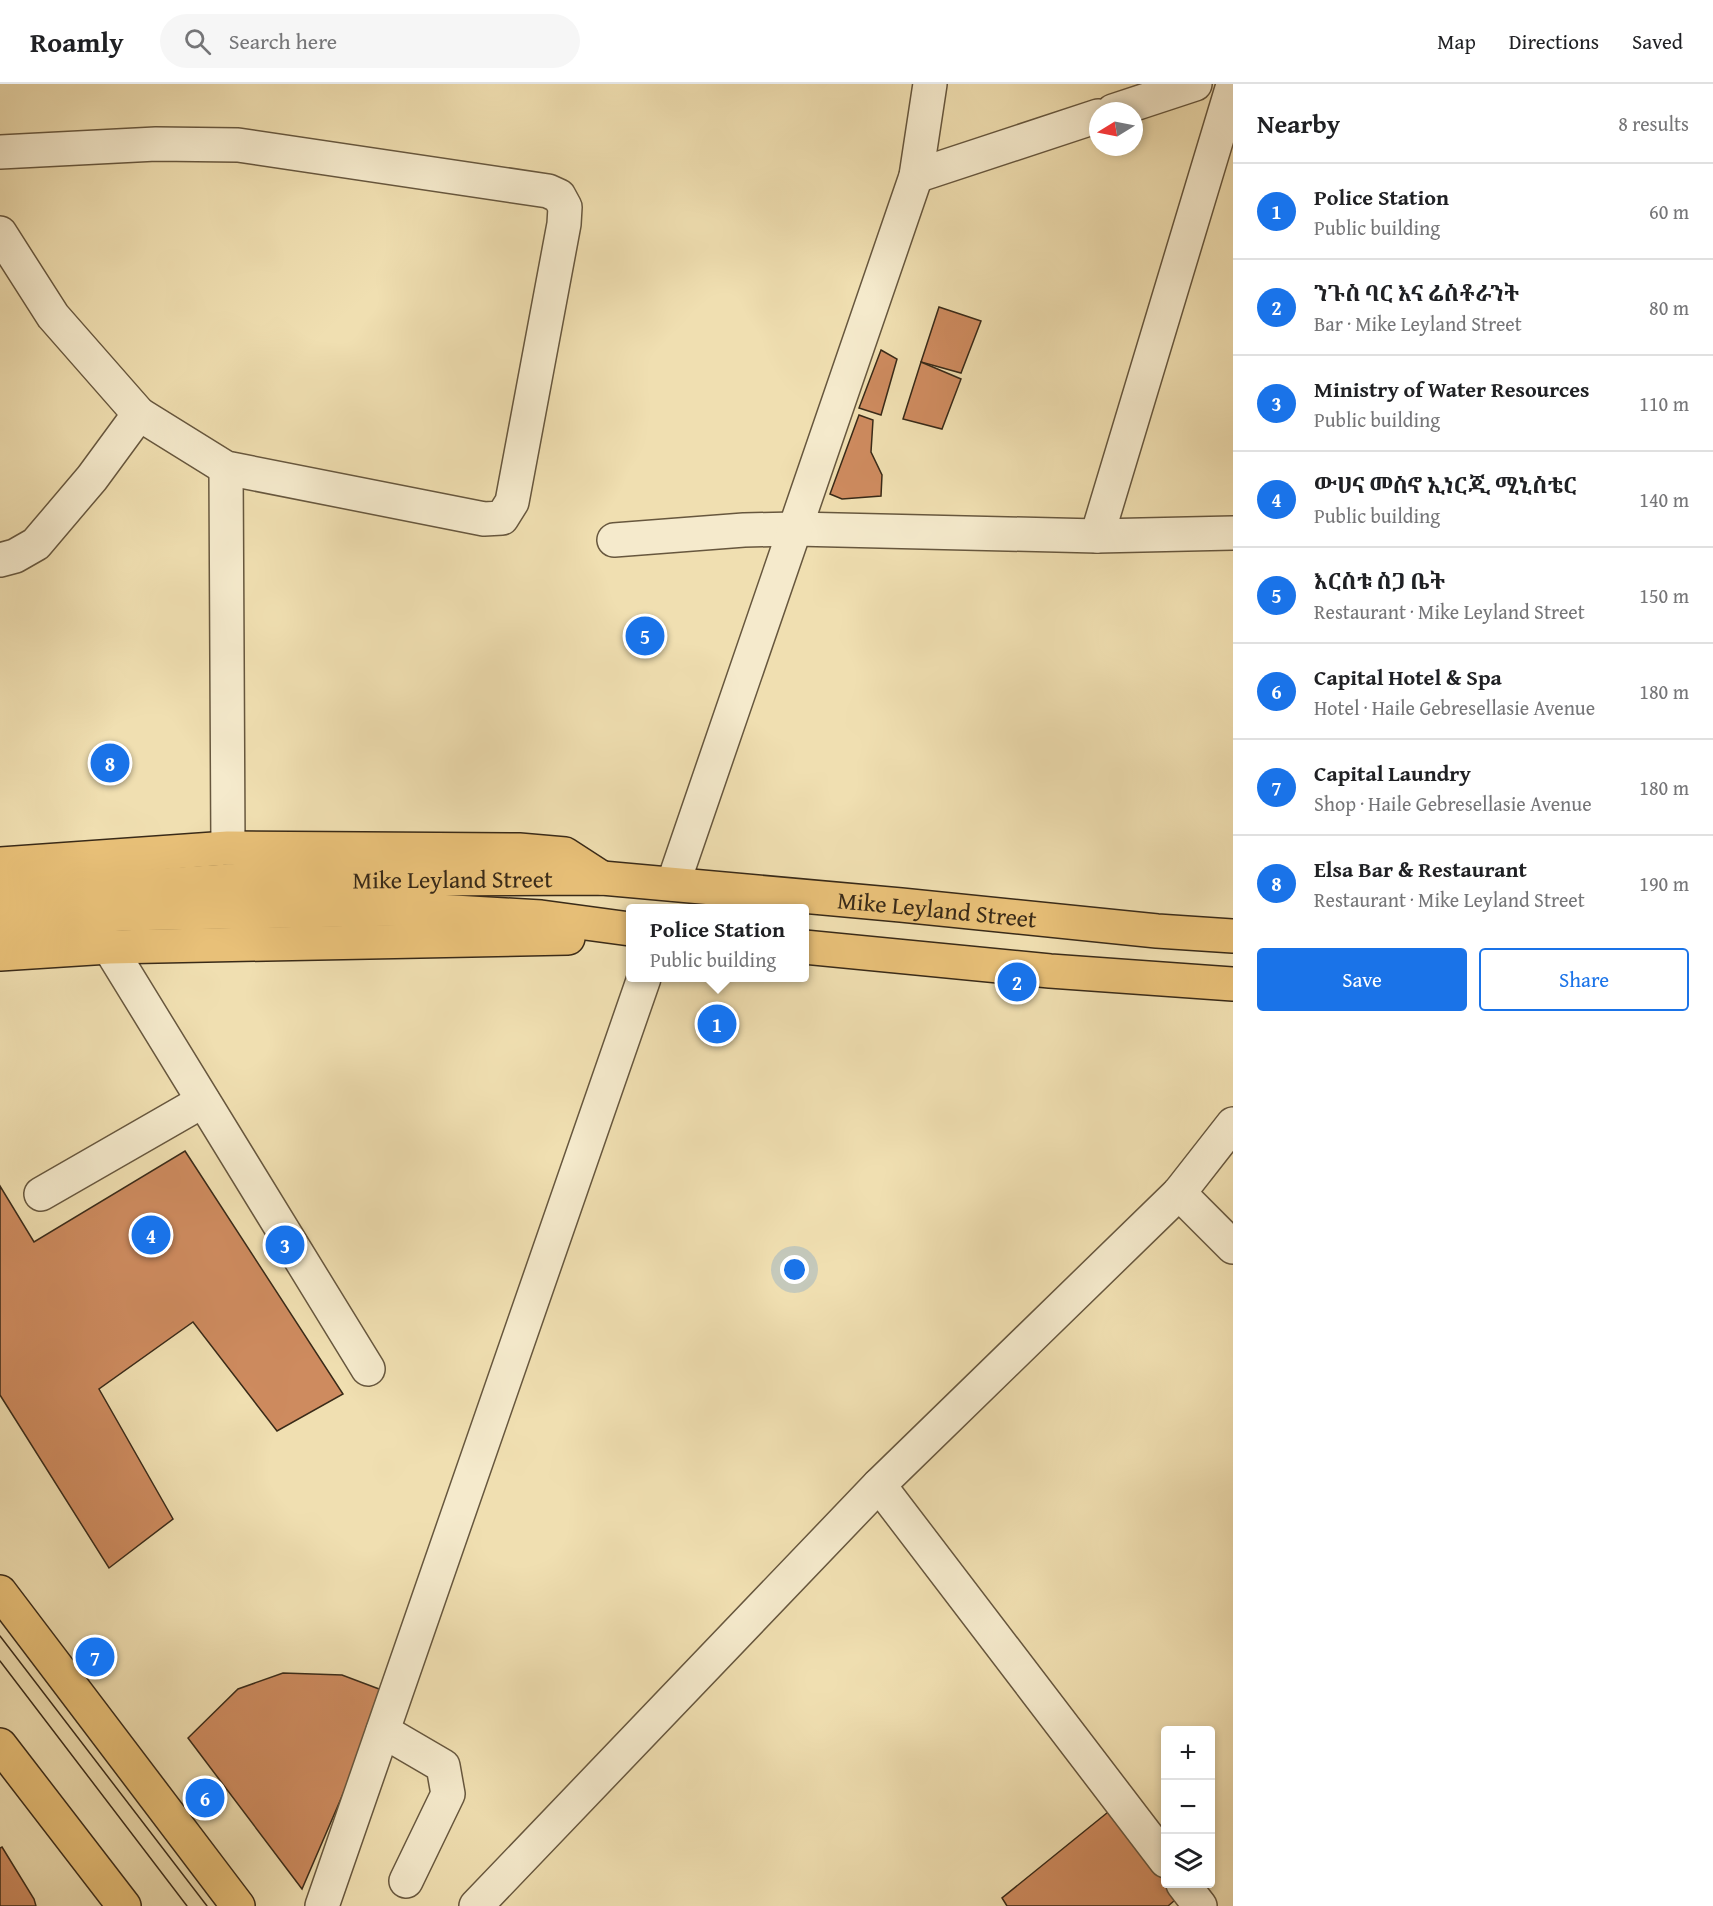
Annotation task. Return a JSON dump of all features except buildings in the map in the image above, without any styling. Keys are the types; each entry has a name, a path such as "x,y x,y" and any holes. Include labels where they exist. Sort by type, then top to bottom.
{"main road":[{"path":"0,864 228,848 519,850 565,854 602,878"},
{"name":"Mike Leyland Street","path":"0,895 244,880 602,878 1157,932 1233,936"},
{"name":"Mike Leyland Street","path":"0,923 121,914 402,909 541,917 621,928"},
{"path":"0,954 109,947 571,938 621,928"},
{"path":"1154,979 1157,932"},
{"name":"Mike Leyland Street","path":"809,947 1039,970 1233,984"},
{"path":"0,1592 238,1906"},
{"path":"0,1745 124,1906"}],"street":[{"path":"672,884 916,176 930,84"},
{"path":"1141,102 1196,84"},
{"path":"1097,536 1233,85"},
{"path":"916,176 1089,119"},
{"path":"0,152 156,144 238,145 548,191 559,196 565,207 564,224 512,502 502,518 484,519 226,468 139,414 52,316 0,233"},
{"path":"0,560 15,556 36,544 92,478 139,414"},
{"path":"226,468 228,848"},
{"path":"614,540 796,528 1097,536 1233,533"},
{"path":"109,947 368,1369"},
{"path":"322,1906 643,982"},
{"path":"41,1194 203,1101"},
{"path":"476,1906 879,1485 1179,1193 1233,1124"},
{"path":"1179,1193 1233,1247"},
{"path":"879,1485 1161,1854"},
{"path":"383,1731 443,1766 448,1794 405,1881"},
{"path":"1186,1888 1200,1906"}],"tram line":[{"path":"0,1636 207,1906"},
{"path":"0,1661 187,1906"}],"place":[{"name":"እርስቱ ስጋ ቤት","path":"645,636"},
{"name":"Elsa Bar & Restaurant","path":"110,763"},
{"name":"ንጉስ ባር እና ሬስቶራንት","path":"1017,982"},
{"name":"Police Station","path":"717,1024"},
{"name":"ውሀና መስኖ ኢነርጂ ሚኒስቴር","path":"151,1235"},
{"name":"Ministry of Water Resources","path":"285,1245"},
{"name":"Capital Laundry","path":"95,1657"},
{"name":"Capital Hotel & Spa","path":"205,1798"}]}
